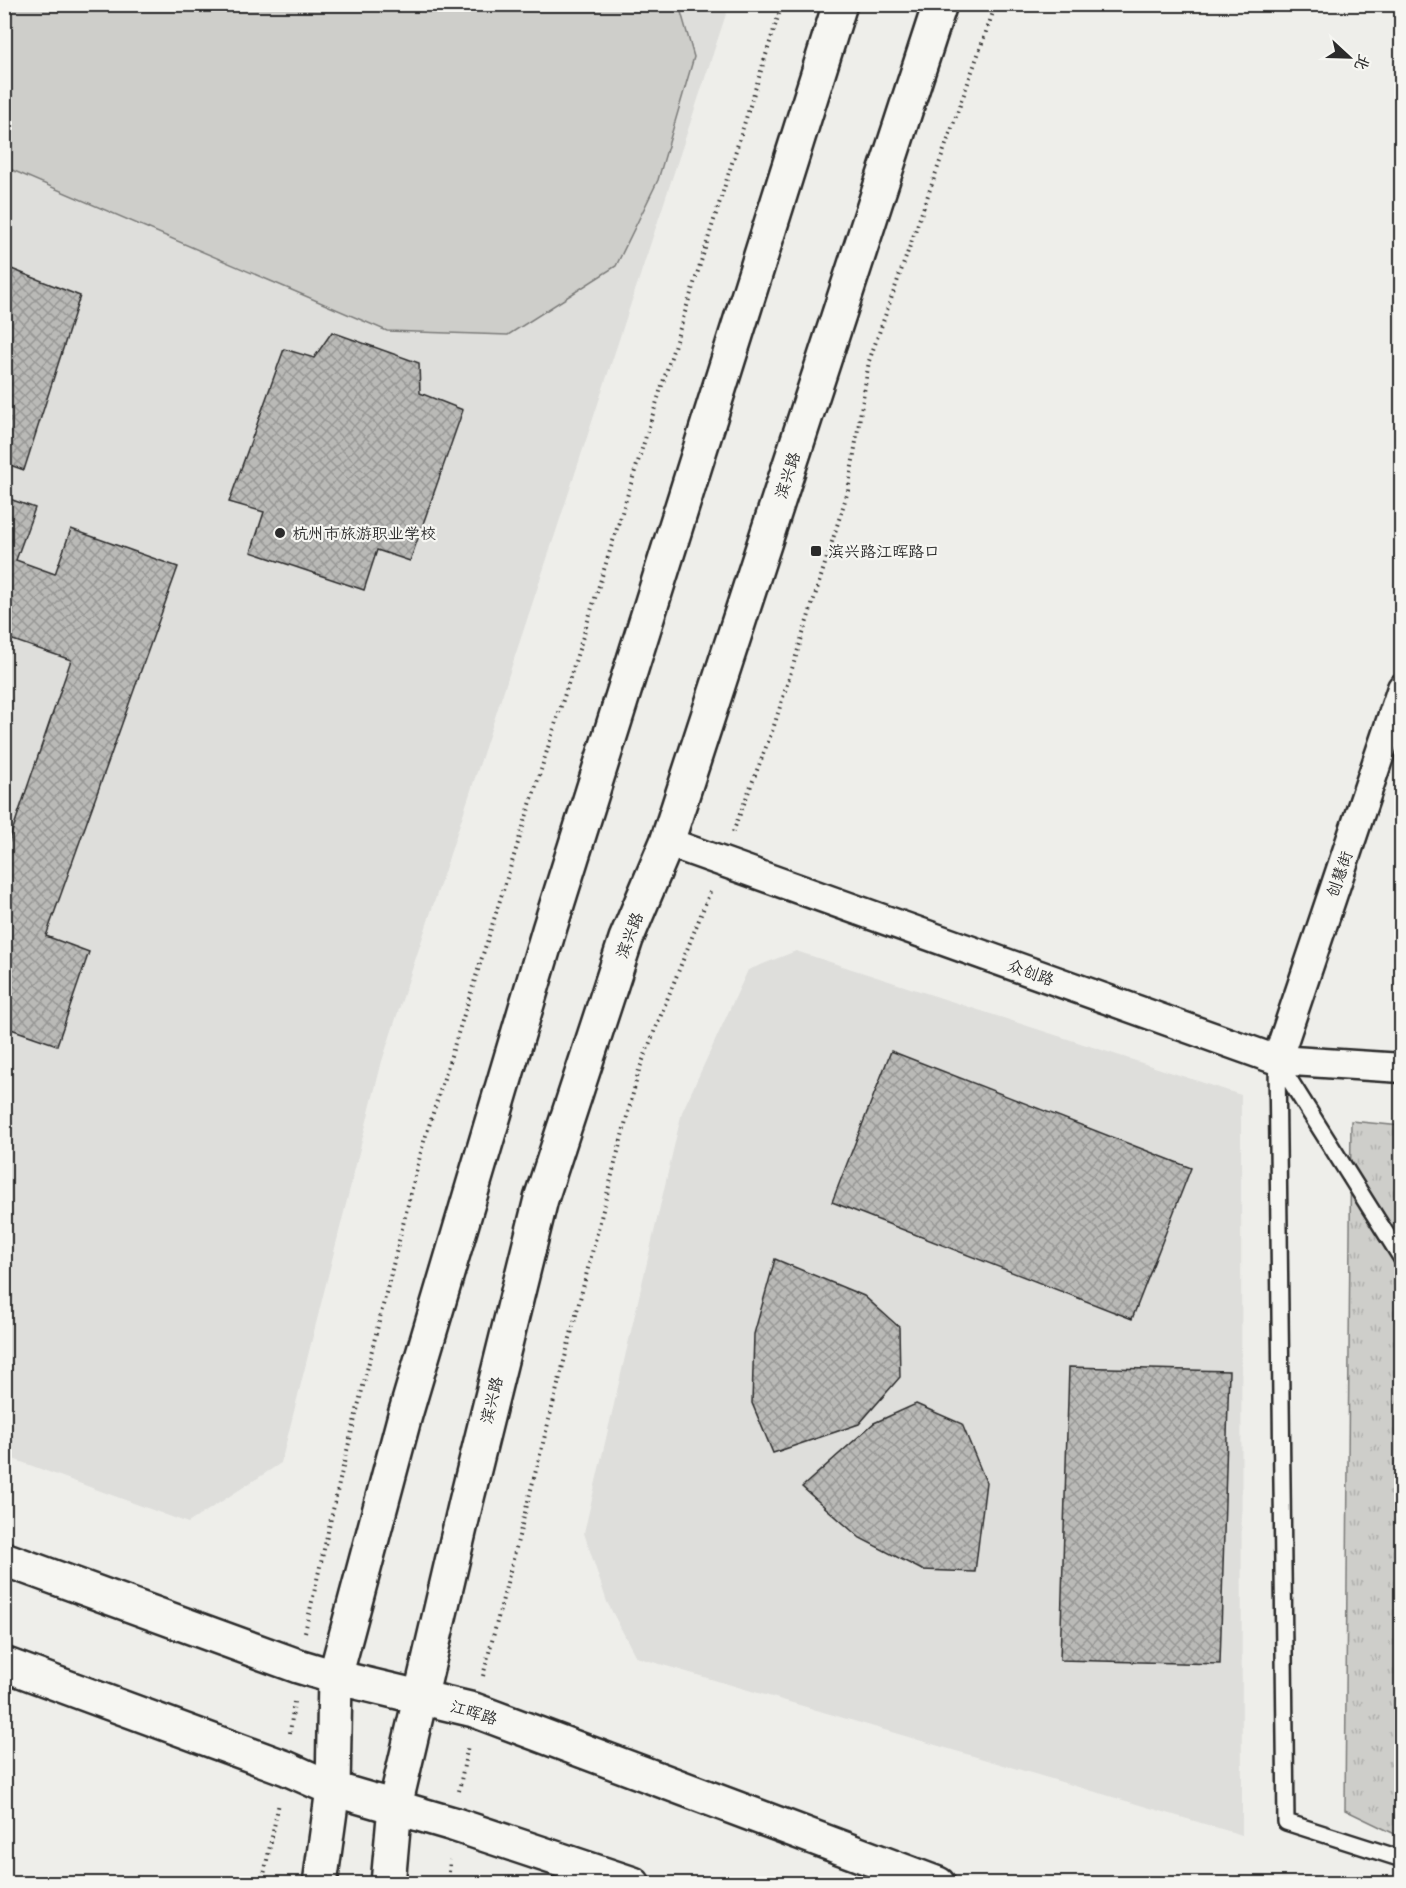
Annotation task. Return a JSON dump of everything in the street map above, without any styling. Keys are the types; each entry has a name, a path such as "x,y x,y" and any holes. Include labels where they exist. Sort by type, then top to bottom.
{"main road":[{"path":"320,1884 333,1789 335,1677 405,1415 546,941 840,4"},
{"name":"滨兴路","path":"388,1884 395,1806 466,1502 541,1199 626,939 667,842 940,4"},
{"name":"江晖路","path":"4,1559 298,1666 474,1710 938,1884"},
{"path":"4,1664 286,1768 333,1789 453,1824 633,1884"}],"street":[{"name":"创慧街","path":"1277,1060 1401,688"},
{"name":"众创路","path":"667,842 1277,1060 1401,1068"}],"lane":[{"path":"1277,1060 1401,1259"},
{"path":"1277,1060 1286,1822 1401,1859"}],"path":[{"path":"262,1884 286,1768 298,1666 340,1475 422,1148 782,4"},
{"path":"448,1884 453,1824 474,1710 639,1070 773,729 848,490 869,360 996,4"}],"shaded area":[{"name":"杭州市旅游职业学校","path":"4,5 729,5 382,1061 281,1463 188,1523 5,1456"},
{"path":"796,951 1241,1095 1242,1835 636,1657 607,1602 584,1533 682,1112 748,970"}],"green space":[{"path":"5,4 679,5 694,57 658,180 616,266 508,335 387,331 5,167"},
{"path":"1351,1121 1401,1126 1401,1837 1345,1810"}],"building":[{"path":"4,266 80,296 24,470 4,463"},
{"path":"332,332 419,363 420,393 463,410 410,561 377,550 364,590 251,552 264,512 229,502 284,349 314,358"},
{"path":"4,497 35,508 16,560 55,574 71,529 178,567 46,936 89,952 57,1045 8,1028 4,1036 4,855 71,660 4,637"},
{"path":"891,1051 1191,1168 1132,1319 832,1202"},
{"path":"775,1259 864,1296 899,1327 900,1377 859,1424 773,1453 752,1403 754,1334"},
{"path":"1069,1367 1229,1371 1220,1664 1060,1660"},
{"path":"916,1404 962,1424 986,1482 975,1572 922,1570 860,1538 802,1487 874,1423"}],"place":[{"name":"杭州市旅游职业学校","path":"280,533"},
{"name":"滨兴路江晖路口","path":"816,551"}]}
